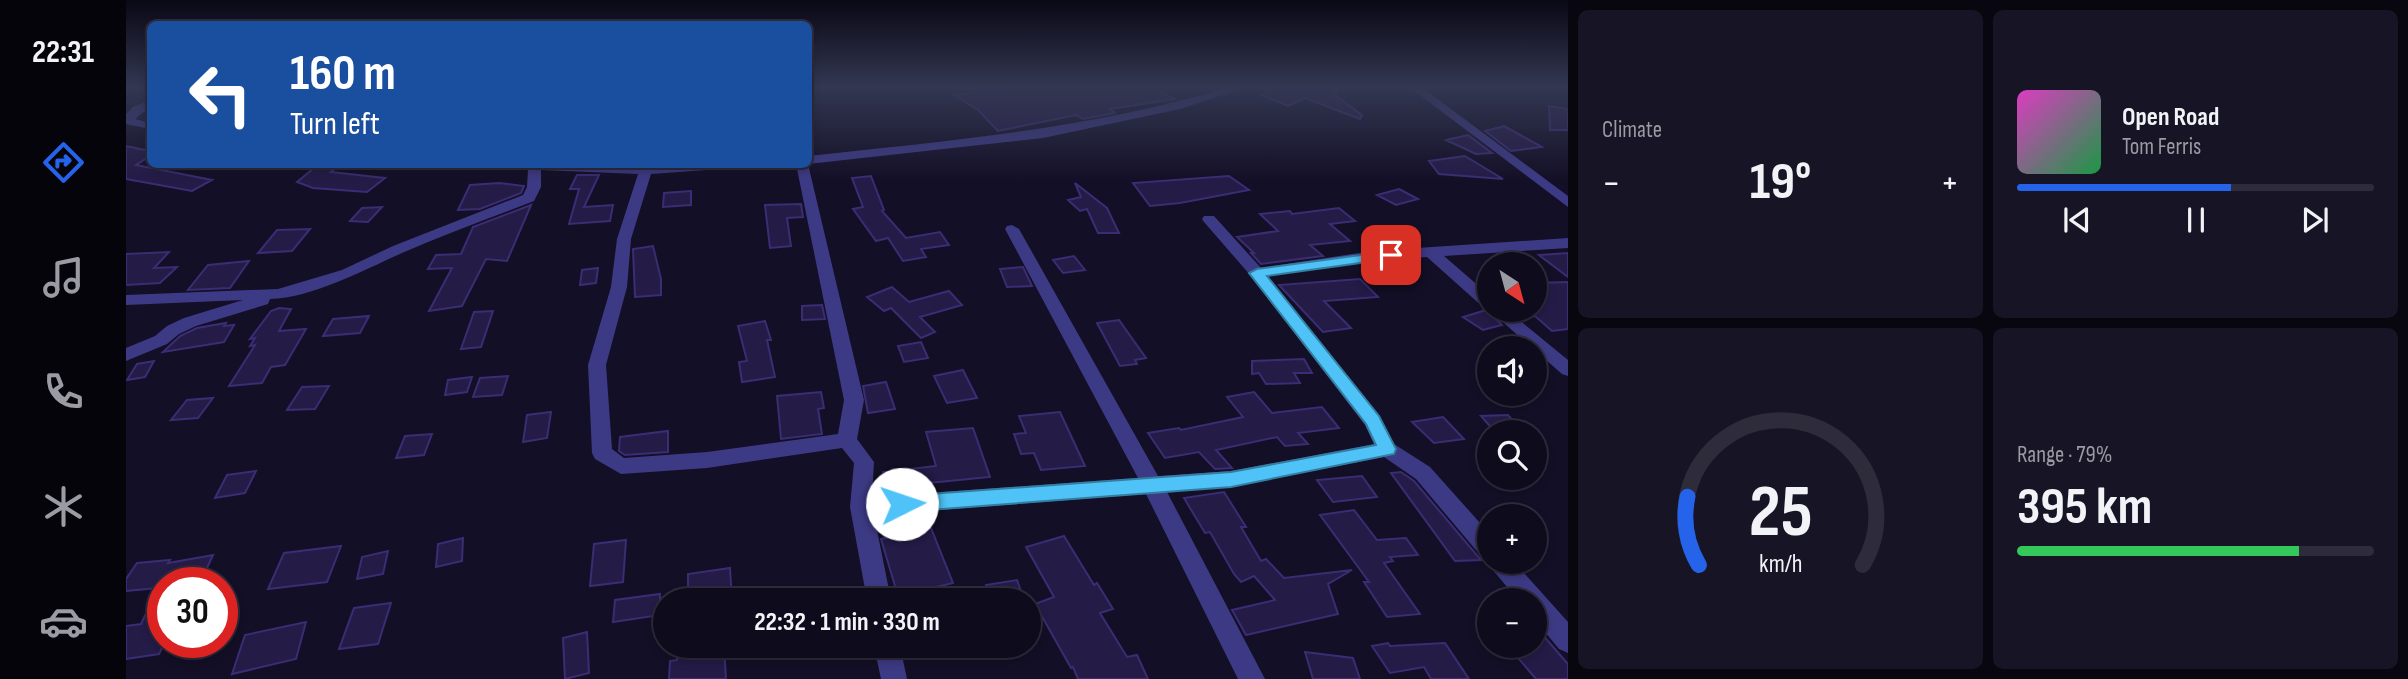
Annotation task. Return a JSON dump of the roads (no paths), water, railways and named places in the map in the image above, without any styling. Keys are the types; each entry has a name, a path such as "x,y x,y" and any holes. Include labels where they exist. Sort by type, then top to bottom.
{"street":[{"path":"812,160 1043,134 1123,118"},
{"path":"1455,118 1568,203"},
{"path":"127,120 147,125"},
{"path":"126,355 152,345 190,322 348,274 398,249 529,198 534,187 535,168"},
{"path":"590,168 676,168"},
{"path":"803,168 854,400 847,440 864,462 861,507 877,588"},
{"path":"646,170 624,239 619,287 597,365 602,453 621,466 707,460 847,440"},
{"path":"1209,219 1257,273 1373,421 1387,449 1423,473 1477,535"},
{"path":"1012,229 1153,486 1252,679"},
{"path":"1257,273 1372,256 1568,243"},
{"path":"1430,253 1477,293"},
{"path":"126,300 279,294"},
{"path":"1511,322 1568,370"},
{"path":"861,507 1231,479 1387,449"},
{"path":"1510,574 1523,588"},
{"path":"1547,616 1568,641"},
{"path":"890,658 894,679"}]}
